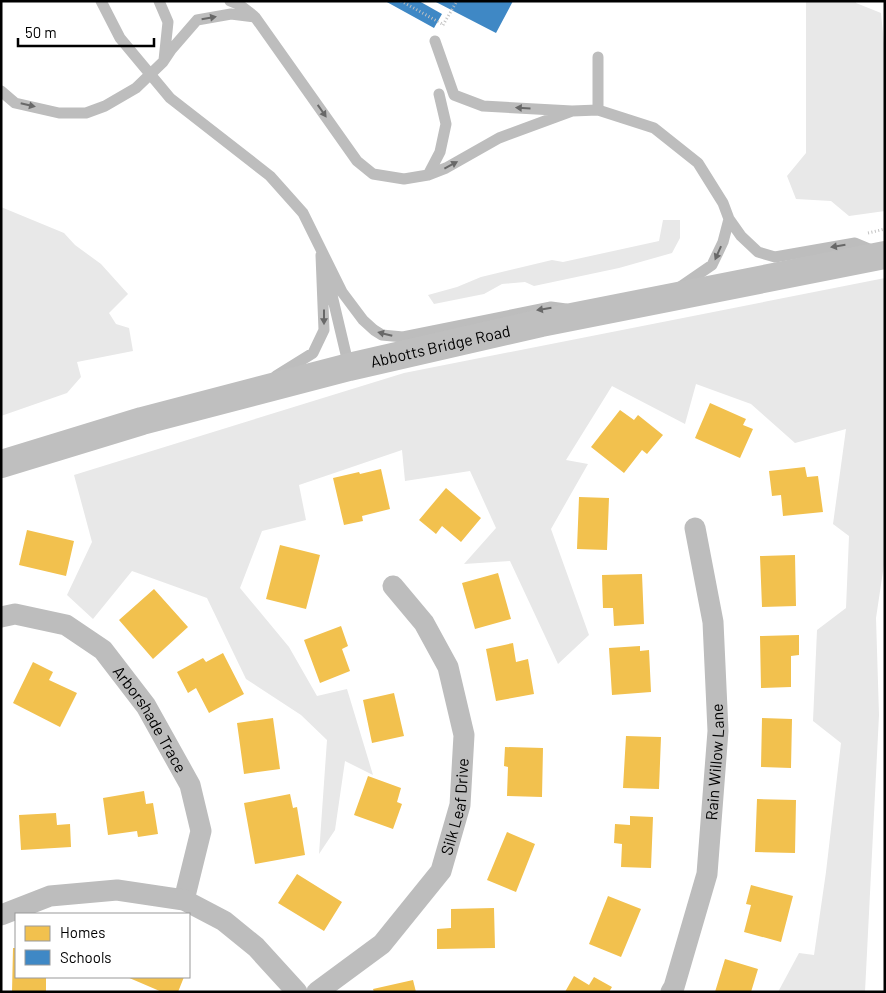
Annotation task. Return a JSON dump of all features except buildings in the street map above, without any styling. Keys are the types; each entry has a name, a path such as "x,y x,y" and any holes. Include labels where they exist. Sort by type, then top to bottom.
{"main road":[{"name":"Abbotts Bridge Road","path":"1,464 142,421 349,367 540,323 885,255"}],"street":[{"name":"Rain Willow Lane","path":"671,992 707,874 718,731 713,622 695,528"},
{"name":"Silk Leaf Drive","path":"317,992 382,944 440,871 460,804 464,735 448,667 424,623 393,586"},
{"name":"Arborshade Trace","path":"1,617 14,614 66,625 103,650 146,706 190,785 201,831 184,900"},
{"path":"1,915 50,896 117,890 184,900 224,921 256,947 297,992"}],"lane":[{"path":"101,1 120,38 170,98 270,176 302,213 342,292 363,320 374,330 382,334 403,337 551,307 593,313"},
{"path":"159,1 168,22 163,62"},
{"path":"230,1 240,5 255,17 357,161 373,174 404,179 428,174 446,168 499,138 572,111"},
{"path":"1,91 16,102 58,113 86,113 105,106 136,88 163,62 196,20 231,14 255,17"},
{"path":"434,41 454,95 483,106 572,111 598,110 654,128 698,163 723,203 728,219 741,236 758,252 775,256 855,244 885,255"},
{"path":"598,57 598,110"},
{"path":"428,174 440,152 446,124 439,94"},
{"path":"662,299 712,265 722,242 728,219"},
{"path":"321,251 333,294 349,367"},
{"path":"248,394 313,353 324,330 321,251"}],"path":[{"path":"401,1 444,25"},
{"path":"434,41 457,1"}],"shaded area":[{"path":"806,1 856,1 856,3 881,13 885,54 885,211 849,216 831,201 796,199 787,176 806,153"},
{"path":"1,207 64,233 75,245 101,264 128,294 109,313 116,324 129,328 133,351 77,362 81,377 67,393 1,416"},
{"path":"663,220 680,220 680,238 672,253 619,268 534,286 525,282 502,284 484,294 434,304 428,295 457,287 481,277 552,260 563,262 659,241"},
{"path":"885,278 885,558 876,618 879,715 865,992 778,992 799,953 814,955 826,872 841,743 813,721 817,630 846,608 849,536 833,524 846,429 795,443 751,404 696,384 685,424 612,386 566,460 588,464 551,529 589,635 558,664 510,561 464,564 496,528 470,471 405,481 402,450 299,485 306,520 262,531 240,588 289,647 317,696 347,689 373,775 345,761 335,830 319,854 327,740 301,715 246,679 207,598 132,571 93,619 67,595 92,542 74,475 404,373"}]}
